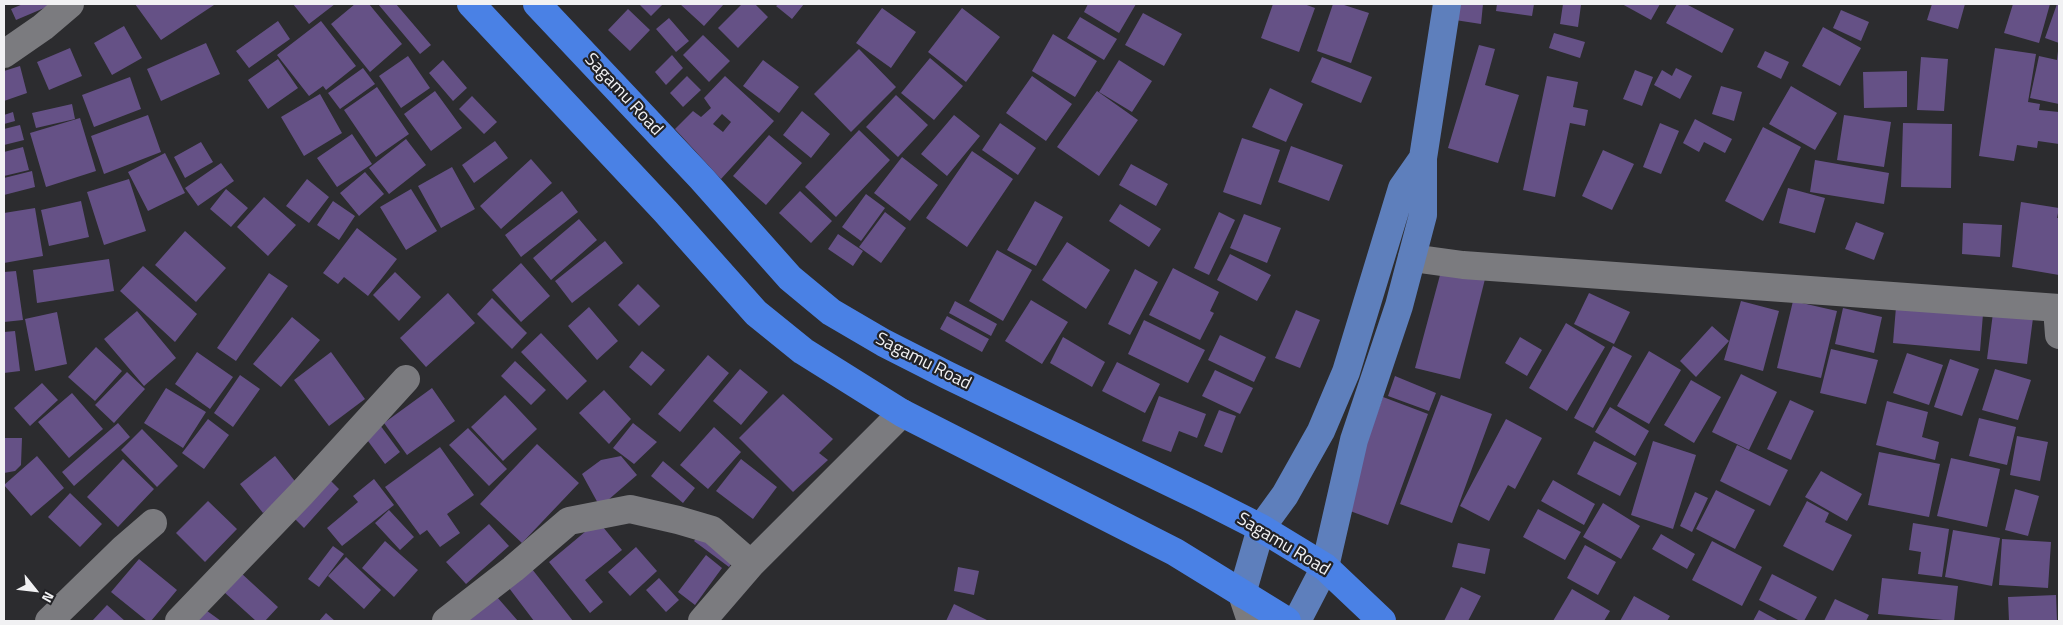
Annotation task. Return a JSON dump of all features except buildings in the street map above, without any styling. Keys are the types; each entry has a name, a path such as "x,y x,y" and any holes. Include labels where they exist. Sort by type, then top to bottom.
{"highway":[{"path":"471,4 666,212 756,313 803,351 902,412 1175,552 1288,621"},
{"name":"Sagamu Road","path":"537,4 702,179 790,278 831,312 884,343 947,375 1261,528 1325,567 1382,621"}],"main road":[{"path":"1296,621 1325,567 1354,440 1399,306 1423,215 1423,158 1447,4"},
{"path":"1242,594 1261,528 1284,495 1321,431 1346,372 1402,188 1423,158"}],"street":[{"path":"4,54 70,4"},
{"path":"1412,258 1463,265 2058,308 2059,335"},
{"path":"180,621 301,494 406,379"},
{"path":"702,621 751,564 902,412"},
{"path":"446,621 513,569 569,521 630,509 712,530 751,564"},
{"path":"49,621 124,548 153,523"},
{"path":"1242,594 1250,621"}]}
